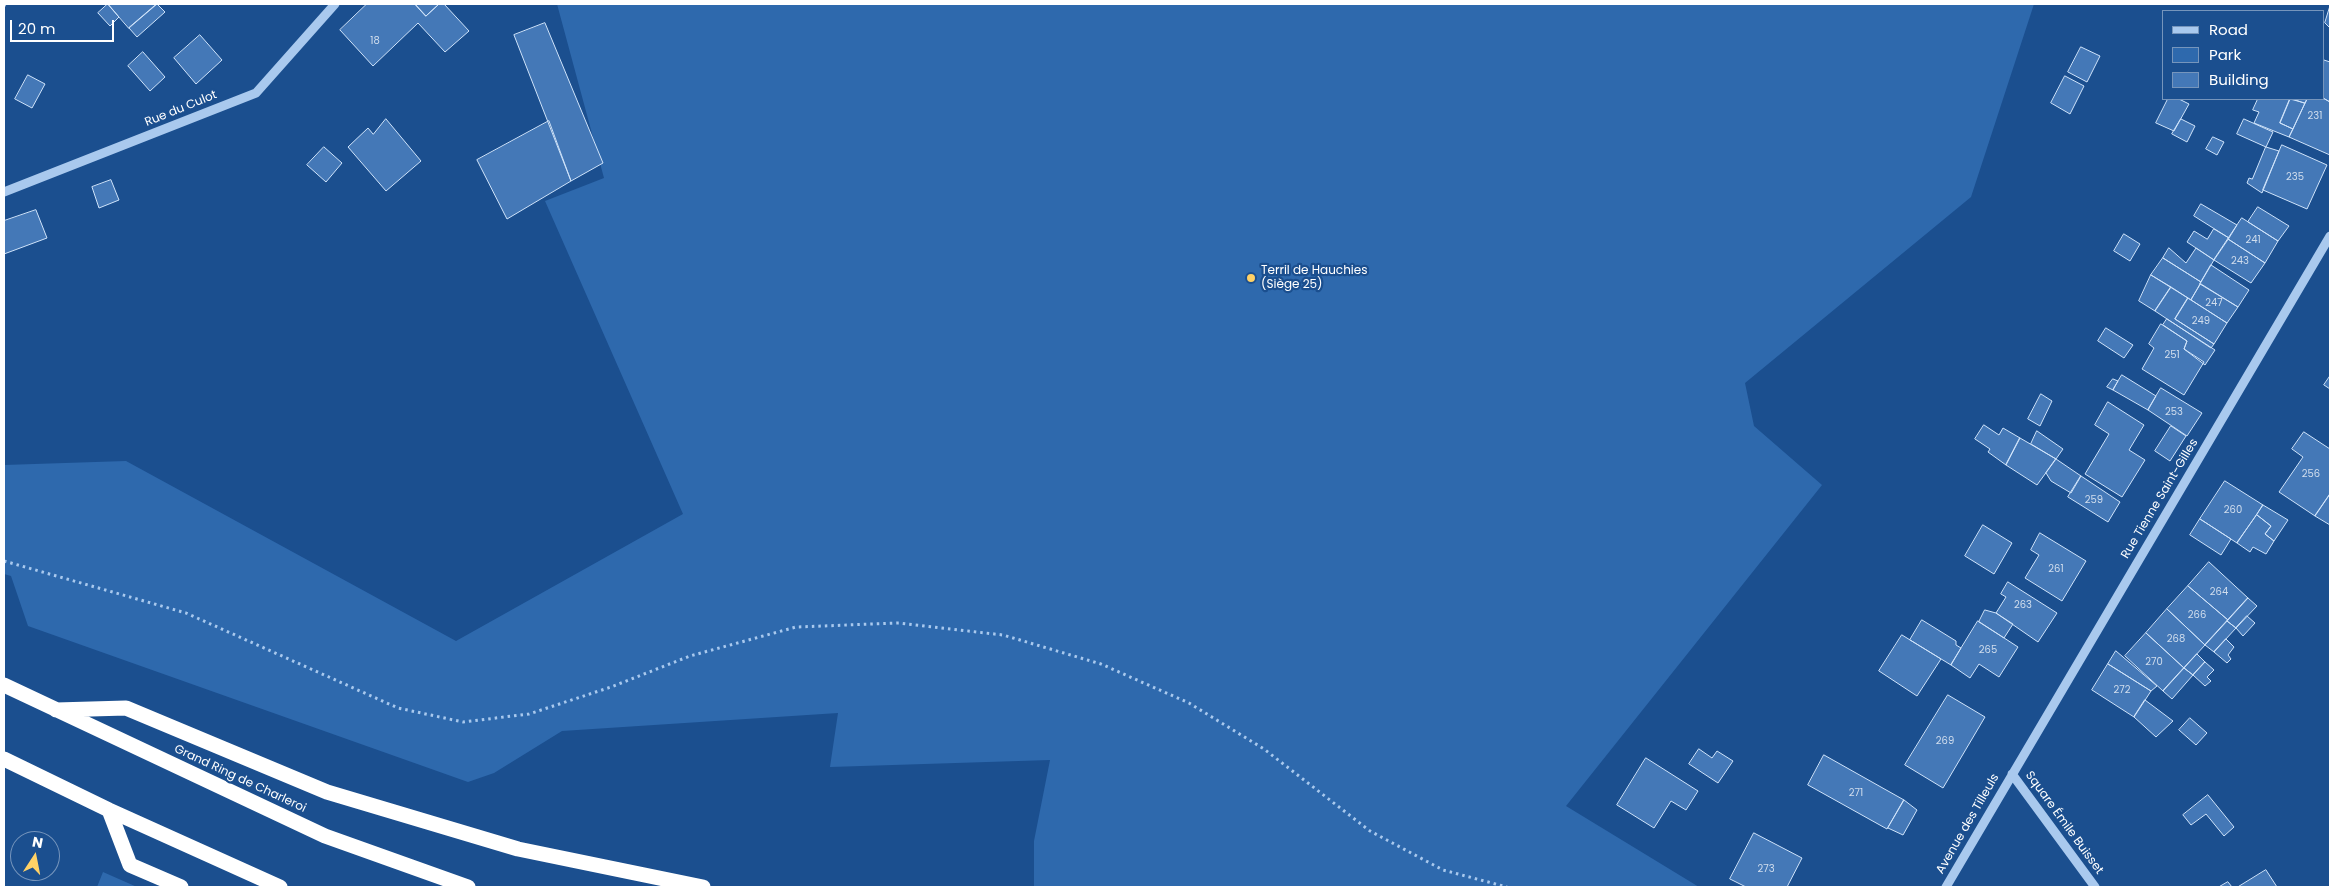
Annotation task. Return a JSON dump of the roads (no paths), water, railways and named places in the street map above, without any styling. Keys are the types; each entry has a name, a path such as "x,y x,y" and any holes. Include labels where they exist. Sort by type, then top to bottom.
{"highway":[{"name":"Grand Ring de Charleroi","path":"4,685 325,836 468,887"},
{"path":"56,710 126,708 327,792 518,849 703,887"},
{"path":"4,760 280,887"},
{"path":"110,810 130,865 181,887"}],"street":[{"name":"Rue du Culot","path":"4,192 256,93 335,4"},
{"name":"Rue Tienne Saint-Gilles","path":"2012,774 2330,236"},
{"name":"Avenue des Tilleuls","path":"1946,887 2012,774"},
{"name":"Square Émile Buisset","path":"2012,774 2095,887"}],"place":[{"name":"Terril de Hauchies (Siège 25)","path":"1251,278"}]}
